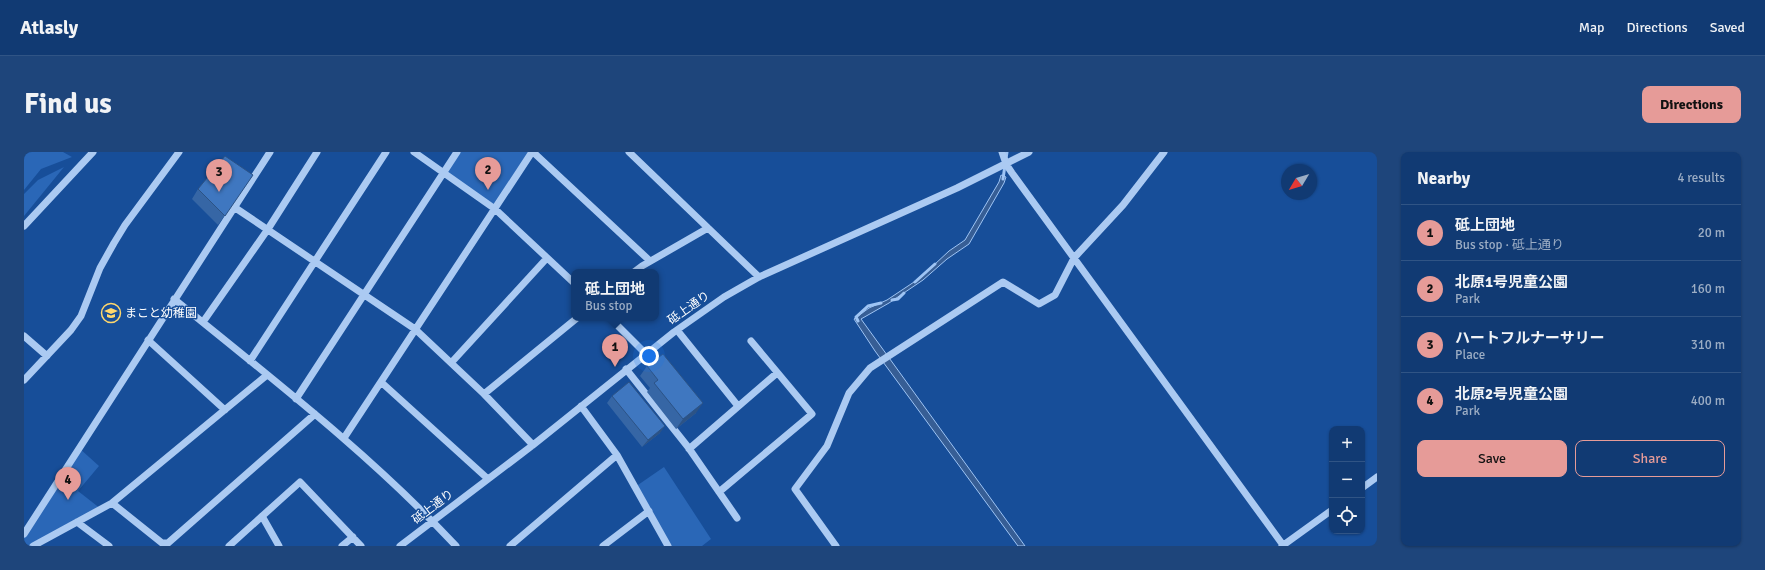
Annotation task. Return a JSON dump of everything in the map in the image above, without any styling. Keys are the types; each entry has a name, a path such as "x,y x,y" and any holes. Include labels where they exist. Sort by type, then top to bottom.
{"street":[{"path":"24,226 93,152"},
{"path":"24,380 71,330 81,316 100,268 114,243 125,225 179,152"},
{"path":"24,534 270,152"},
{"path":"202,322 268,229 317,152"},
{"path":"250,361 386,152"},
{"path":"414,152 495,208 571,280"},
{"path":"296,399 458,152"},
{"path":"344,438 532,152 650,261"},
{"path":"629,152 759,277"},
{"path":"1002,152 1006,164 1283,546 1329,512"},
{"name":"砥上通り","path":"400,546 582,406 677,330 724,298 759,277 957,188 1030,152"},
{"path":"836,546 795,489 827,446 849,393 870,368 1003,282 1038,304 1055,295 1074,258 1123,205 1164,152"},
{"path":"234,207 315,260 415,329 484,394 533,444"},
{"path":"638,269 708,228"},
{"path":"451,363 547,258"},
{"path":"174,299 344,438 433,522 456,546"},
{"path":"484,394 573,321"},
{"path":"613,321 646,354"},
{"path":"677,330 738,406"},
{"path":"24,336 47,356"},
{"path":"148,340 225,410"},
{"path":"718,492 812,414 751,341"},
{"path":"626,370 689,449 737,518"},
{"path":"689,449 777,372"},
{"path":"33,546 112,502 267,375"},
{"path":"380,382 488,479"},
{"path":"582,406 617,455 668,546"},
{"path":"112,502 162,543 168,543 315,414"},
{"path":"510,546 617,455"},
{"path":"1365,486 1377,477"},
{"path":"229,546 238,543 262,516 300,482 361,546"},
{"path":"603,546 649,511"},
{"path":"262,516 279,546"},
{"path":"77,522 109,546"},
{"path":"342,546 353,537"}],"shaded area":[{"path":"24,152 63,152 72,157 41,169 24,190"},
{"path":"457,152 532,152 495,209 444,172"},
{"path":"64,167 24,216 24,194 38,180"},
{"path":"1001,175 1006,177 1004,183 969,244 947,259 923,280 889,303 861,319 1025,546 1018,546 875,351 854,319 869,308 887,300 920,278 949,251 965,240 999,182"},
{"path":"79,448 99,466 78,491 101,509 33,546 24,546 24,534"},
{"path":"664,467 711,539 702,546 668,546 635,487"}],"building":[{"path":"225,156 253,175 225,216 198,189"},
{"path":"663,354 703,403 683,419 654,383 658,380 647,366"},
{"path":"629,382 665,426 648,440 612,396"}],"waterway":[{"path":"1006,159 1007,152"},
{"path":"1003,179 1005,165"},
{"path":"915,282 935,264"},
{"path":"892,300 898,299 904,293"},
{"path":"858,321 856,317 868,306 881,303"}],"place":[{"name":"北原1号児童公園","path":"488,190"},
{"name":"ハートフルナーサリー","path":"219,192"},
{"name":"まこと幼稚園","path":"111,313"},
{"name":"砥上団地","path":"615,367"},
{"name":"北原2号児童公園","path":"68,500"}]}
